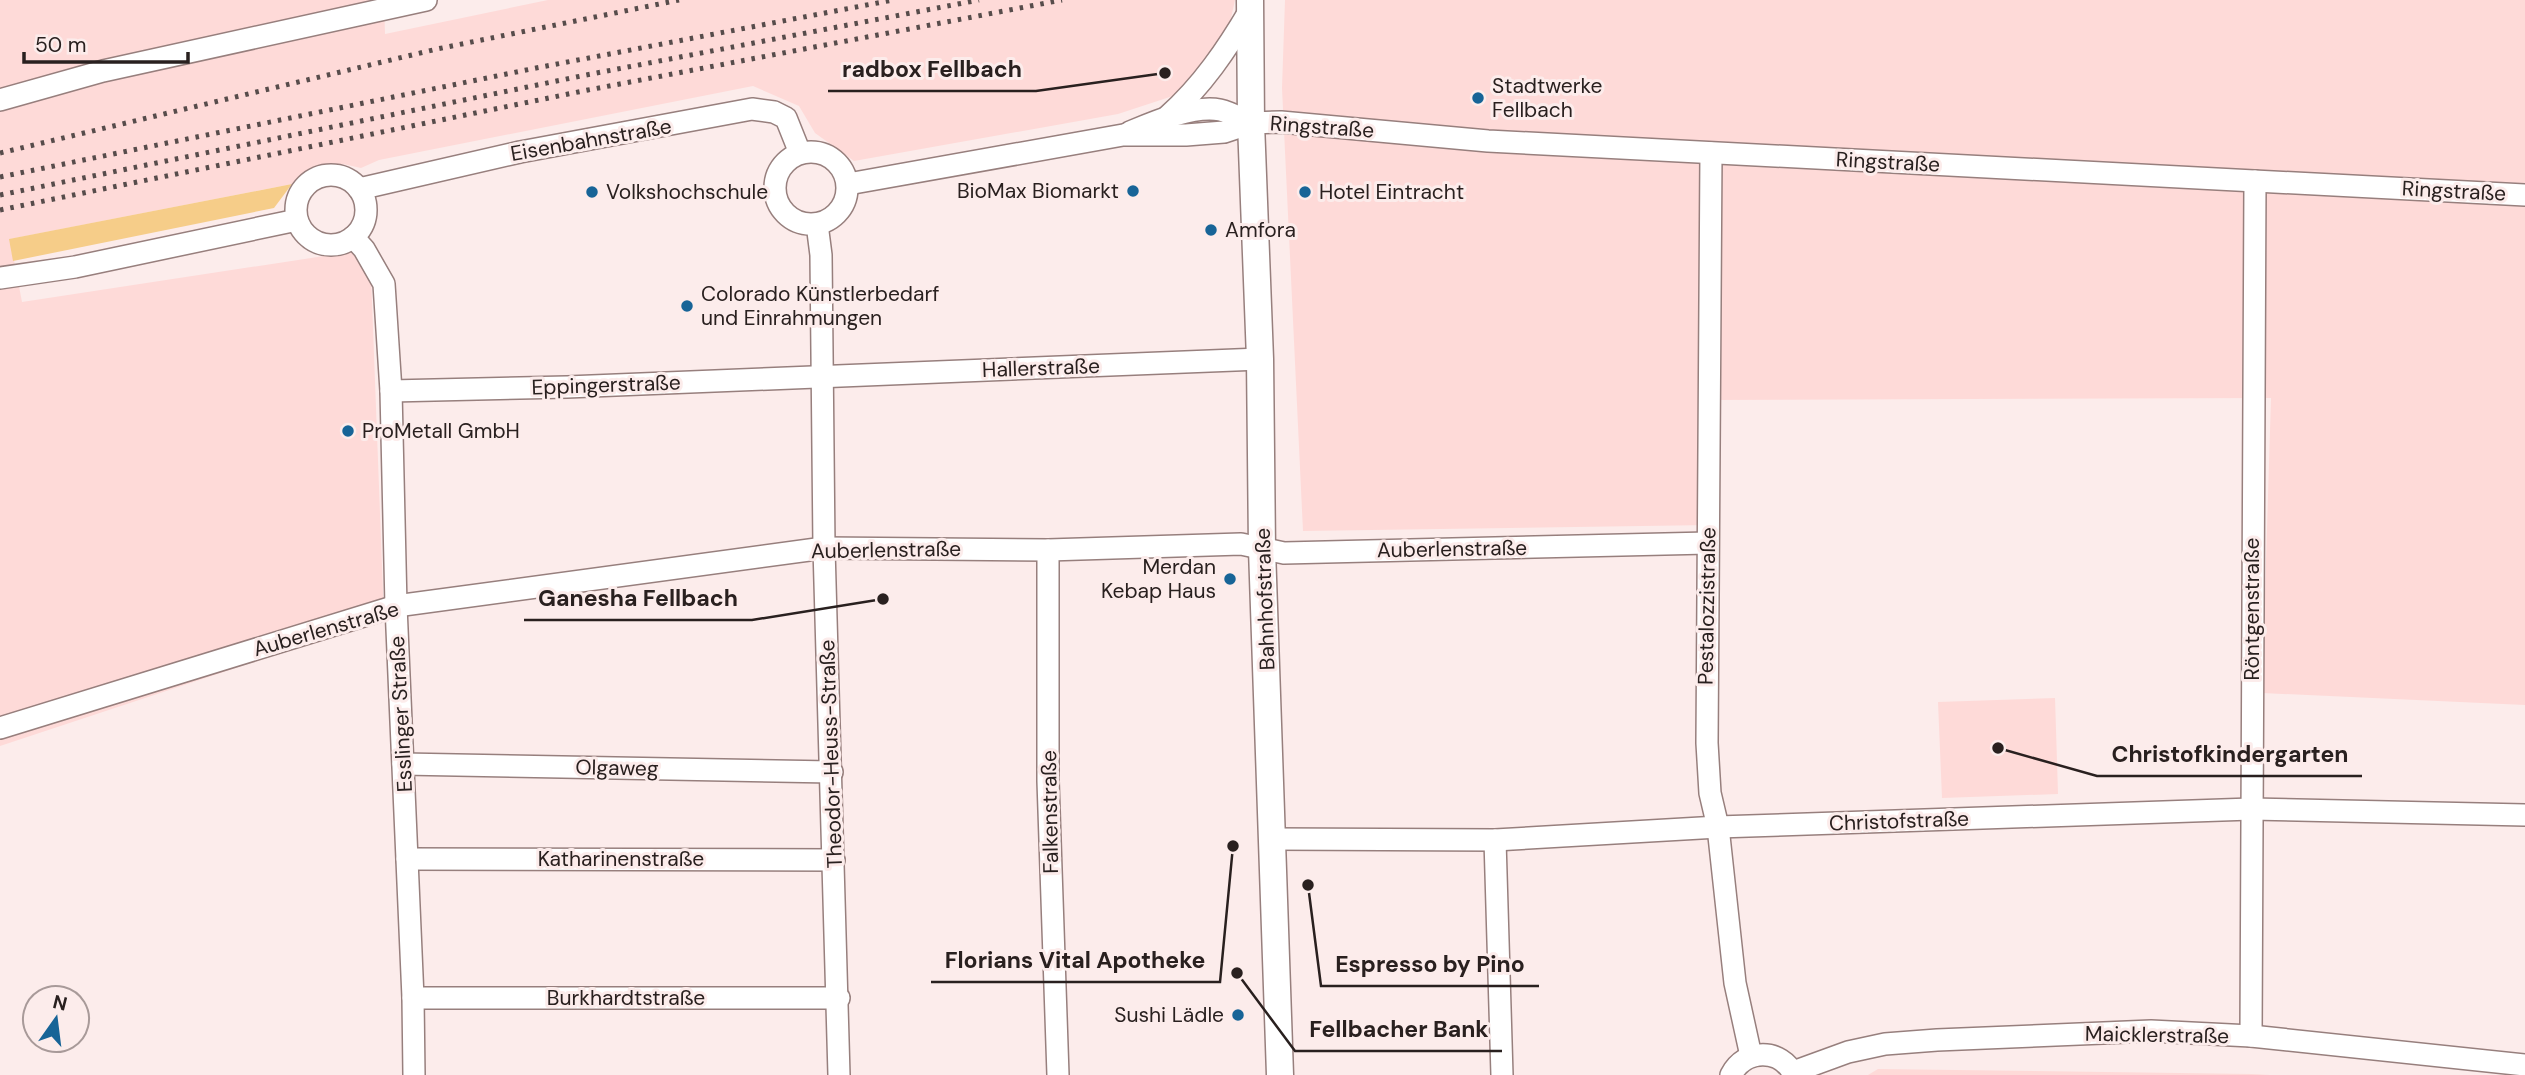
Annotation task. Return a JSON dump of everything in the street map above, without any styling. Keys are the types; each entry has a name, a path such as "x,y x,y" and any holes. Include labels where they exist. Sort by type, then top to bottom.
{"street":[{"path":"0,100 103,71 397,3 426,0"},
{"path":"1168,116 1226,51 1250,5"},
{"name":"Bahnhofstraße","path":"1250,5 1251,123 1260,359 1262,550 1280,1075"},
{"name":"Eisenbahnstraße","path":"359,189 520,152 752,109 774,112 786,118 800,153"},
{"path":"1122,135 1168,116 1220,110 1251,123"},
{"name":"Ringstraße","path":"1251,123 1296,122 1488,141 2525,195"},
{"path":"848,184 1122,135 1204,134 1224,132 1251,123"},
{"path":"817,152 829,156 845,173 848,184 841,209 832,218 817,224 799,222 790,217 781,208 776,197 778,173 784,163 800,153 817,152"},
{"name":"Pestalozzistraße","path":"1711,153 1707,743 1710,793 1718,827 1735,982 1751,1056"},
{"path":"332,175 343,177 359,189 366,209 365,220 353,237 342,243 320,243 302,230 297,220 298,198 311,181 332,175"},
{"name":"Röntgenstraße","path":"2251,1036 2255,181"},
{"path":"0,278 88,264 297,220"},
{"name":"Theodor-Heuss-Straße","path":"817,224 821,255 824,548 839,998 839,1075"},
{"name":"Esslinger Straße","path":"353,237 364,249 384,284 391,391 396,606 414,1075"},
{"name":"Hallerstraße","path":"822,376 1260,359"},
{"name":"Eppingerstraße","path":"391,391 567,387 822,376"},
{"name":"Auberlenstraße","path":"0,728 396,606 824,548 1048,550 1241,544 1284,553 1708,543"},
{"name":"Falkenstraße","path":"1048,550 1048,781 1058,1075"},
{"name":"Olgaweg","path":"403,764 832,772"},
{"name":"Christofstraße","path":"1273,839 1495,840 1718,827 2250,809 2525,815"},
{"path":"1495,840 1502,1075"},
{"name":"Katharinenstraße","path":"407,859 834,860"},
{"name":"Burkhardtstraße","path":"413,998 839,998"},
{"name":"Maicklerstraße","path":"1751,1056 1770,1055 1779,1058 1793,1073 1849,1052 1872,1047 1937,1040 2151,1031 2251,1036 2525,1065"},
{"path":"1731,1075 1741,1061 1751,1056"}],"shaded area":[{"path":"0,0 384,0 385,34 548,0 1235,0 1228,32 1179,94 1118,114 854,161 815,133 799,106 753,86 379,160 361,168 323,164 308,171 292,184 10,239 22,302 370,249 384,619 0,746"},
{"path":"1285,0 2525,0 2525,705 2262,693 2271,398 1709,400 1710,525 1303,531 1282,88"},
{"path":"292,184 274,208 13,261 9,239"},
{"path":"2055,698 2058,794 1942,798 1938,702"},
{"path":"1878,1069 2252,1074 2270,1075 1868,1075"}],"railway":[{"path":"0,153 437,49 679,0"},
{"path":"0,177 536,68 893,0"},
{"path":"0,195 586,75 979,0"},
{"path":"0,210 588,90 1062,0"}],"place":[{"name":"radbox Fellbach","path":"1165,73"},
{"name":"Stadtwerke Fellbach","path":"1478,98"},
{"name":"BioMax Biomarkt","path":"1133,191"},
{"name":"Volkshochschule","path":"592,192"},
{"name":"Hotel Eintracht","path":"1305,192"},
{"name":"Amfora","path":"1211,230"},
{"name":"Colorado Künstlerbedarf und Einrahmungen","path":"687,306"},
{"name":"ProMetall GmbH","path":"348,431"},
{"name":"Merdan Kebap Haus","path":"1230,579"},
{"name":"Ganesha Fellbach","path":"883,599"},
{"name":"Christofkindergarten","path":"1998,748"},
{"name":"Florians Vital Apotheke","path":"1233,846"},
{"name":"Espresso by Pino","path":"1308,885"},
{"name":"Fellbacher Bank","path":"1237,973"},
{"name":"Sushi Lädle","path":"1238,1015"}]}
